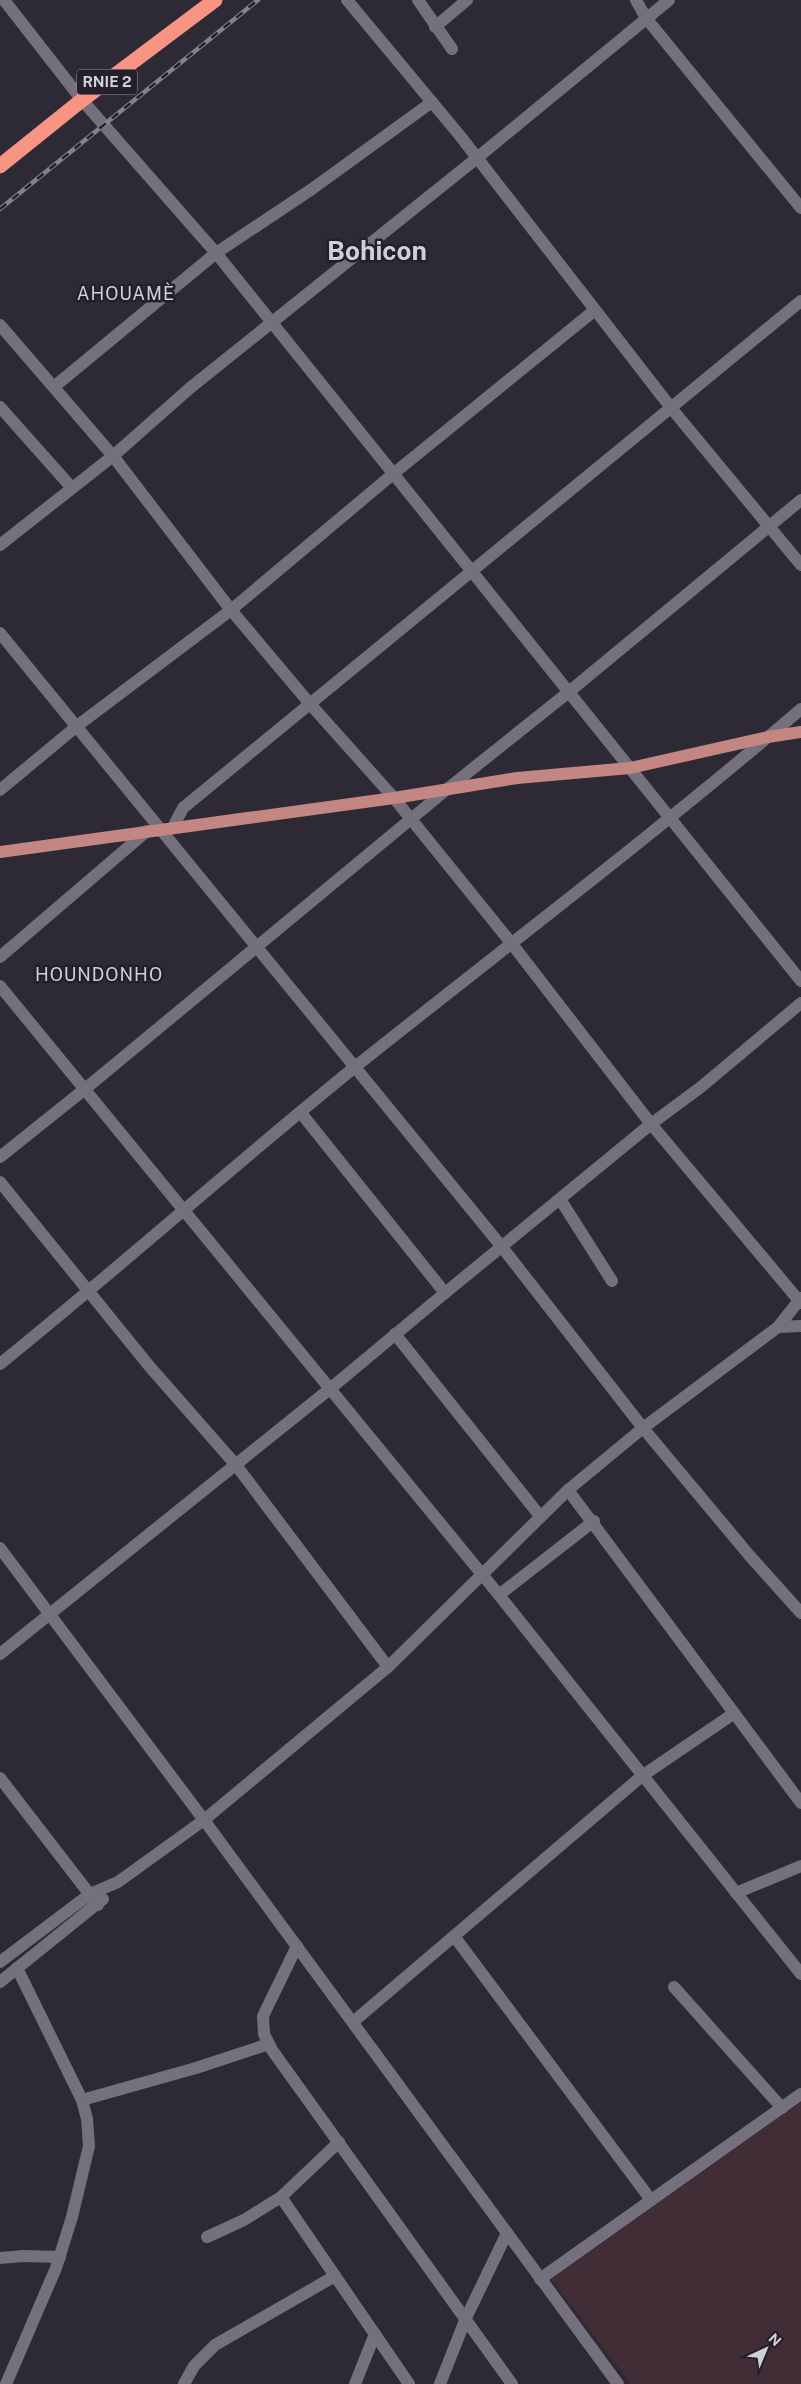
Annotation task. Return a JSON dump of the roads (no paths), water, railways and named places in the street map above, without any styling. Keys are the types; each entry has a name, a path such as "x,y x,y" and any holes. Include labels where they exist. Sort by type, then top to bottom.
{"highway":[{"name":"RNIE 2","path":"0,166 82,100 215,0"}],"main road":[{"path":"0,852 394,798 516,778 630,768 768,737 801,732"}],"street":[{"path":"347,0 477,158 672,409 801,565"},
{"path":"418,0 452,49"},
{"path":"435,27 467,0"},
{"path":"636,0 646,18 801,208"},
{"path":"0,545 113,456 190,388 477,158 669,0"},
{"path":"6,3 82,100 216,253 801,981"},
{"path":"55,386 216,253 312,189 432,102"},
{"path":"167,828 183,808 672,409 801,301"},
{"path":"0,790 77,726 231,610 392,474 595,310"},
{"path":"0,325 55,386 113,456 231,610 311,705 394,798 410,821 512,944 651,1124 800,1301 778,1327 643,1428 568,1490 388,1668 204,1820 94,1900 0,1962"},
{"path":"0,407 72,488"},
{"path":"0,1157 85,1090 446,790 570,692 768,525 801,500"},
{"path":"0,633 77,726 167,828 257,948 502,1247 643,1428 739,1543 801,1613"},
{"path":"0,1364 89,1292 354,1068 671,818 801,709"},
{"path":"0,957 147,831"},
{"path":"0,986 331,1388 801,1974"},
{"path":"0,1654 331,1388 445,1292 651,1124 701,1087 801,1003"},
{"path":"301,1113 445,1292"},
{"path":"0,1182 150,1367 236,1465 388,1668"},
{"path":"560,1199 612,1280"},
{"path":"778,1327 801,1326"},
{"path":"395,1334 540,1516"},
{"path":"568,1490 594,1521 733,1714 801,1803"},
{"path":"498,1595 594,1521"},
{"path":"0,1548 204,1820 618,2384"},
{"path":"353,2022 642,1776 733,1714"},
{"path":"0,1778 94,1900"},
{"path":"736,1893 801,1866"},
{"path":"0,1982 94,1900"},
{"path":"454,1936 651,2200"},
{"path":"297,1946 263,2016 264,2034 269,2044 338,2142 512,2384"},
{"path":"6,2384 60,2257 89,2146 87,2119 82,2100 17,1968"},
{"path":"674,1987 782,2108"},
{"path":"82,2100 196,2068 269,2044"},
{"path":"540,2279 801,2094"},
{"path":"207,2237 244,2220 281,2197 338,2142"},
{"path":"281,2197 409,2384"},
{"path":"440,2384 466,2318 506,2233"},
{"path":"0,2258 22,2256 60,2257"},
{"path":"184,2384 194,2366 215,2345 335,2276"},
{"path":"354,2384 375,2334"}],"railway":[{"path":"0,209 258,0"}],"district":[{"name":"Bohicon","path":"377,251"},
{"name":"AHOUAMÈ","path":"126,294"},
{"name":"HOUNDONHO","path":"99,975"}]}
